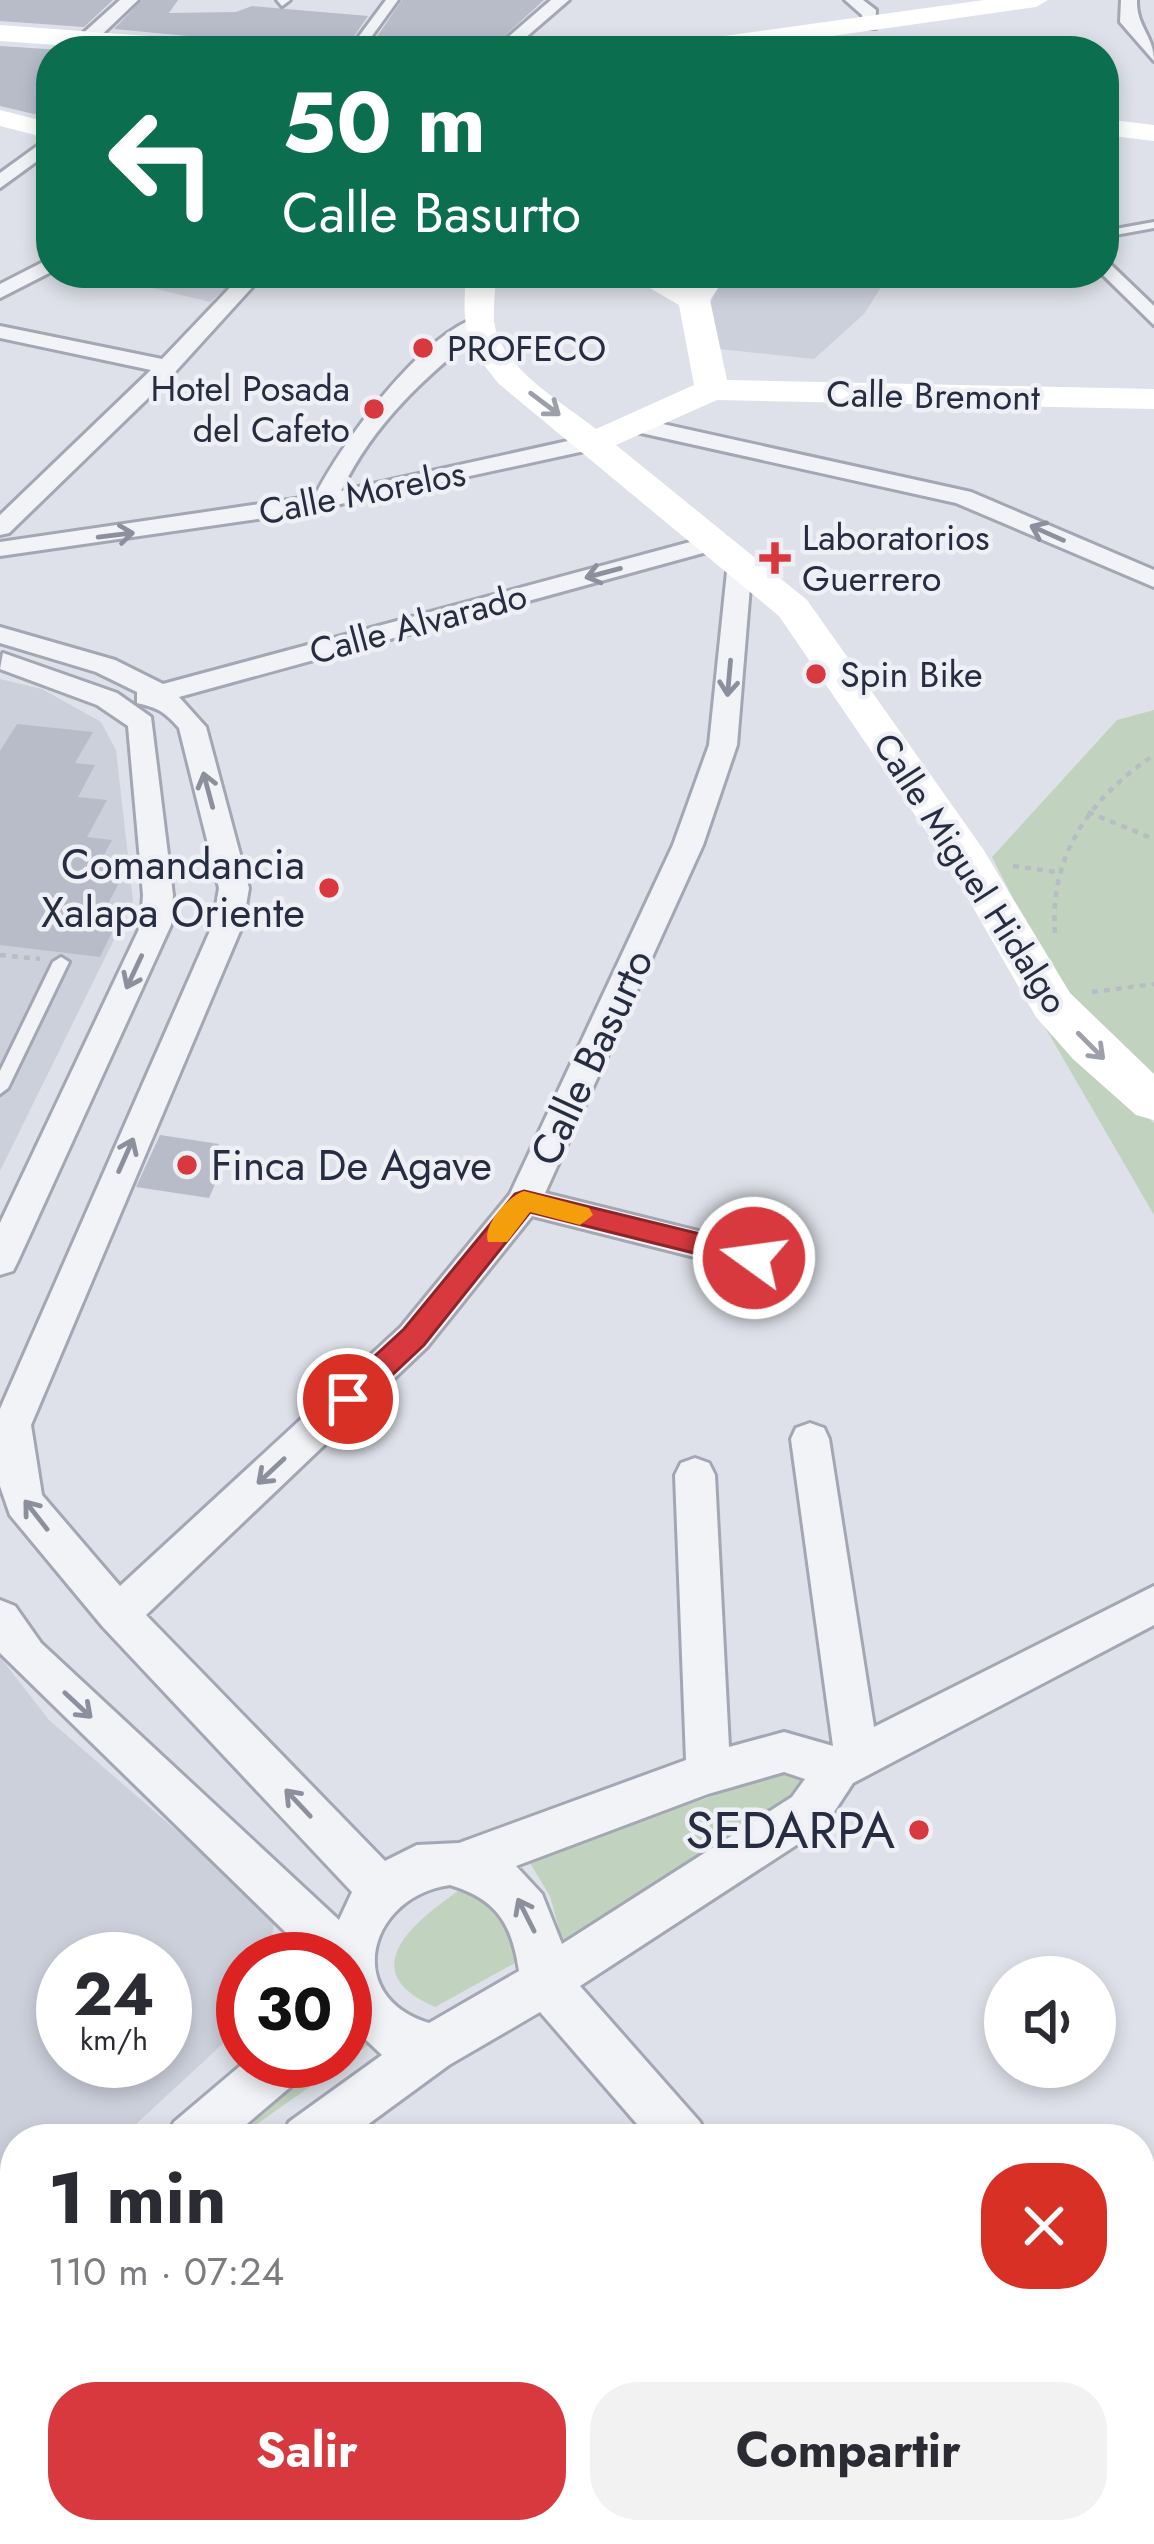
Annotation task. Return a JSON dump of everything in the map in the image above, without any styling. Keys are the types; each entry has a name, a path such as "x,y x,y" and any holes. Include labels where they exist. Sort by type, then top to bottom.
{"main road":[{"path":"782,36 1036,0"},
{"path":"863,36 869,24"},
{"path":"0,33 36,37"},
{"path":"0,118 36,126"},
{"path":"1119,129 1154,133"},
{"path":"478,323 480,288"},
{"path":"703,288 712,390"},
{"name":"Calle Miguel Hidalgo","path":"478,323 487,348 511,377 728,552 805,626 968,859 1053,1005 1090,1047 1154,1102"},
{"name":"Calle Bremont","path":"712,390 1154,399"},
{"name":"Calle Morelos","path":"595,442 640,426 712,390"}],"street":[{"path":"105,36 130,0"},
{"path":"365,36 392,0"},
{"path":"518,36 561,0"},
{"path":"853,0 870,14 869,24"},
{"path":"1129,0 1128,22 1154,56"},
{"path":"0,182 36,154"},
{"path":"0,292 36,272"},
{"path":"1119,280 1154,319"},
{"path":"0,528 167,367 241,288"},
{"path":"0,320 10,326 1,333"},
{"path":"324,501 348,448 378,411 478,323"},
{"path":"1,333 167,367"},
{"path":"640,426 963,496 1154,580"},
{"name":"Calle Morelos","path":"0,549 162,530 324,501 595,442"},
{"name":"Calle Alvarado","path":"120,705 728,552"},
{"name":"Calle Basurto","path":"118,1614 414,1337 524,1201 688,844 723,745 728,552"},
{"path":"0,635 160,692 192,727 234,888 228,924 6,1425 24,1503 118,1614 379,1888"},
{"path":"0,660 120,705 141,723 158,895 156,925 0,1261"},
{"path":"524,1201 754,1258"},
{"path":"810,1439 848,1763"},
{"path":"695,1475 708,1773"},
{"path":"326,2124 432,2048 544,1982 808,1812 848,1763 1154,1604"},
{"path":"0,1618 26,1656 295,1932"},
{"path":"356,1932 357,1922 379,1888 420,1864 467,1862 708,1773 784,1752 848,1763"},
{"path":"467,1862 508,1884 533,1925 544,1982 670,2124"},
{"path":"372,2014 388,2033 432,2048"},
{"path":"208,2124 251,2088"}],"lane":[{"path":"1119,231 1154,225"},
{"path":"0,1088 62,962"}],"path":[{"path":"1058,950 1052,914 1057,872 1088,812 1116,777 1154,755"},
{"path":"1088,812 1154,839"},
{"path":"0,955 62,962"},
{"path":"1075,994 1154,984"}],"shaded area":[{"path":"153,288 226,288 210,302"},
{"path":"718,288 880,288 864,314 814,359 710,348 709,305"},
{"path":"0,679 42,689 101,722 116,750 133,901 0,1171"},
{"path":"0,1657 49,1720 275,1916 273,1932 216,1932 216,2050 192,2072 192,1932 36,1932 36,2088 175,2088 136,2124 0,2124"}],"green space":[{"path":"1154,710 1154,1085 1067,1005 992,857 1117,720"},
{"path":"1042,1022 1154,1123 1154,1215"},
{"path":"804,1766 820,1780 565,1951 550,1896 527,1858"},
{"path":"462,1888 501,1900 519,1934 517,1962 435,2007 410,1993 397,1977 394,1962 411,1930"},
{"path":"271,2088 308,2088 257,2124 242,2124"}],"building":[{"path":"0,0 113,0 84,27 0,21"},
{"path":"142,0 178,0 169,13 236,12 252,6 368,16 354,36 187,36 114,29"},
{"path":"402,0 544,0 504,36 377,36"},
{"path":"0,46 36,48 36,114 0,106"},
{"path":"17,724 93,732 75,763 95,765 78,797 107,800 87,837 112,840 98,866 126,869 107,906 124,908 100,957 0,945 0,751"},
{"path":"160,1135 219,1144 217,1150 229,1152 209,1198 136,1187"}],"slow traffic":[{"path":"497,1234 524,1201 580,1215"}],"place":[{"name":"PROFECO","path":"423,348"},
{"name":"Hotel Posada del Cafeto","path":"374,409"},
{"name":"Laboratorios Guerrero","path":"775,558"},
{"name":"Spin Bike","path":"816,674"},
{"name":"Comandancia Xalapa Oriente","path":"329,888"},
{"name":"Finca De Agave","path":"187,1165"},
{"name":"SEDARPA","path":"919,1830"}],"route":[{"path":"348,1399 414,1337 524,1201 754,1258"}]}
